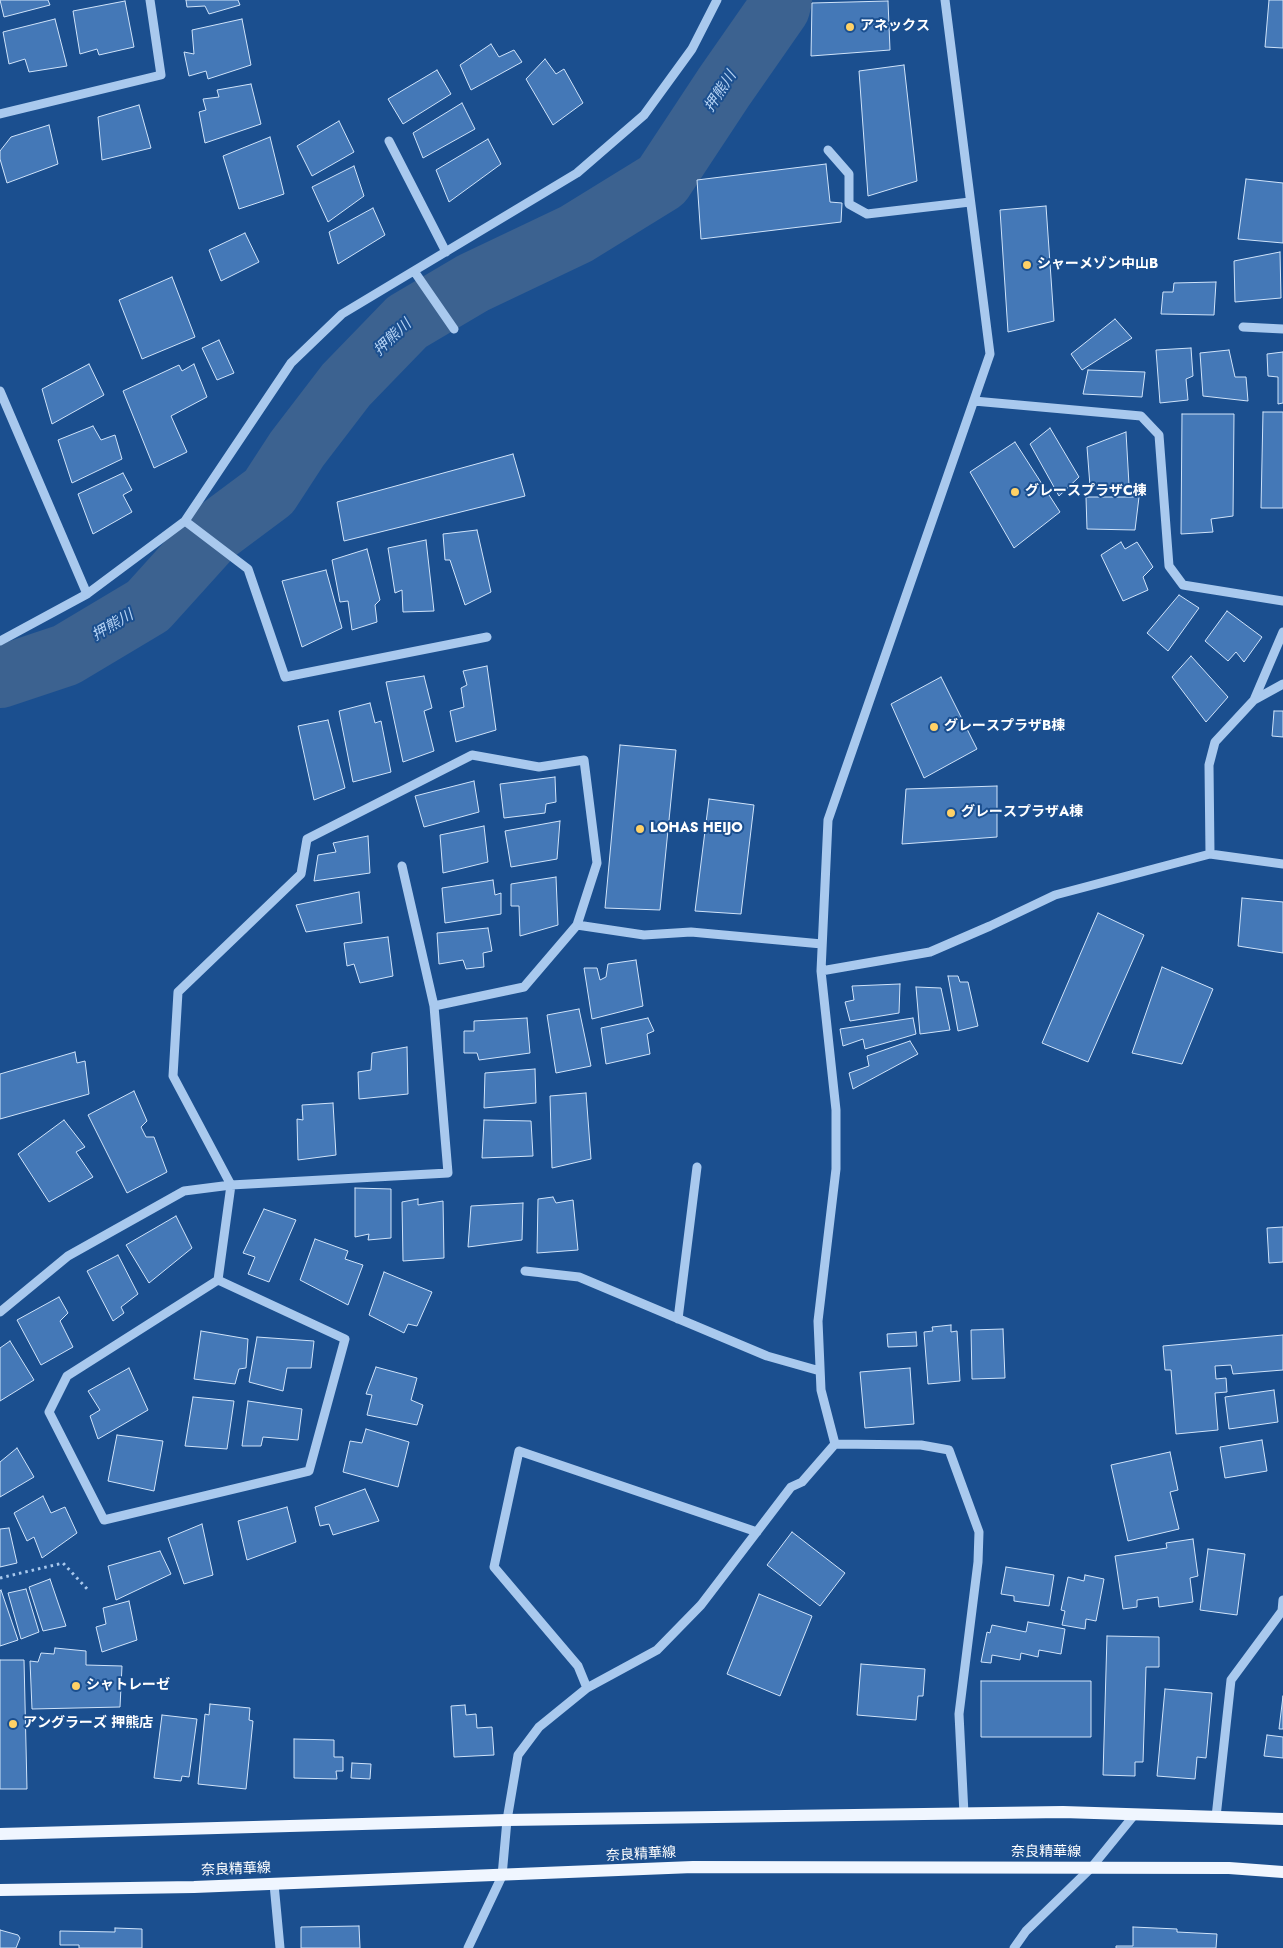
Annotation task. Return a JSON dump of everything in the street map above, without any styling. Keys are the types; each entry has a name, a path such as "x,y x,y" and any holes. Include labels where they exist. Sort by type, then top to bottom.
{"main road":[{"path":"0,1834 507,1820 1063,1812 1283,1819"},
{"name":"奈良精華線","path":"0,1890 194,1887 693,1867 1229,1868 1283,1872"}],"street":[{"path":"0,114 161,75 150,0"},
{"path":"0,641 87,594 185,521 290,363 342,314 577,173 644,115 692,49 717,0"},
{"path":"835,1444 822,1390 818,1321 836,1169 836,1110 820,971 828,820 990,354 945,0"},
{"path":"389,141 446,252"},
{"path":"828,150 849,174 849,204 867,214 970,202"},
{"path":"414,271 454,329"},
{"path":"1243,327 1283,329"},
{"path":"0,392 87,594"},
{"path":"974,401 1141,416 1159,435 1169,566 1183,585 1283,601"},
{"path":"185,521 248,569 285,677 487,637"},
{"path":"1254,700 1283,632"},
{"path":"1210,854 1209,765 1215,742 1254,700 1283,684"},
{"path":"218,1280 345,1339 309,1471 104,1520 49,1412 67,1376 218,1280 231,1185 173,1076 178,992 301,874 307,839 472,755 539,767 584,760 597,863 578,925 524,987 434,1006"},
{"path":"820,971 930,952 1054,895 1210,854 1283,864"},
{"path":"0,1312 68,1256 184,1191 231,1185 448,1173 434,1006 402,866"},
{"path":"578,925 644,935 691,932 822,944"},
{"path":"678,1319 697,1166"},
{"path":"524,1271 579,1277 767,1356 820,1370"},
{"path":"468,1948 502,1876 507,1820 518,1755 539,1727 587,1688 656,1650 701,1605 791,1487 802,1482 835,1444 921,1445 949,1450 979,1532 978,1562 959,1714 964,1814"},
{"path":"587,1688 578,1666 494,1567 519,1451 757,1532"},
{"path":"1216,1817 1231,1680 1282,1611 1283,1600"},
{"path":"1014,1948 1026,1931 1091,1868 1135,1814"},
{"path":"274,1884 280,1948"}],"path":[{"path":"0,1578 63,1563 89,1591"}],"building":[{"path":"0,0 48,0 50,5 4,17"},
{"path":"186,0 238,0 240,5 209,14 205,6 187,7"},
{"path":"1269,0 1283,0 1283,48 1265,47"},
{"path":"125,1 134,47 99,55 97,49 80,54 73,11"},
{"name":"アネックス","path":"888,1 890,50 811,56 812,3"},
{"path":"55,19 67,66 29,72 25,59 9,64 3,32"},
{"path":"242,19 251,65 208,79 206,71 189,76 184,52 194,54 192,30"},
{"path":"491,44 499,57 514,50 522,62 471,90 460,65"},
{"path":"545,59 556,74 564,69 583,103 553,125 526,79"},
{"path":"904,65 917,181 868,196 859,71"},
{"path":"437,70 451,94 403,124 388,99"},
{"path":"251,84 261,124 205,143 199,112 206,110 203,99 219,97 217,90"},
{"path":"462,103 475,129 423,158 413,133"},
{"path":"139,105 151,148 102,160 98,117"},
{"path":"339,121 354,152 312,176 297,146"},
{"path":"49,125 58,164 7,183 0,159 0,151 11,137"},
{"path":"270,137 284,194 239,209 223,156"},
{"path":"488,139 501,164 449,202 436,170"},
{"path":"826,164 830,202 842,203 841,222 701,239 697,180"},
{"path":"354,166 364,196 328,222 312,187"},
{"path":"1246,179 1283,183 1283,243 1238,239"},
{"name":"シャーメゾン中山B","path":"1046,206 1054,321 1008,332 1000,210"},
{"path":"373,208 385,235 338,264 329,232"},
{"path":"245,233 259,262 221,281 209,250"},
{"path":"1280,252 1281,298 1235,302 1234,261"},
{"path":"172,277 195,337 142,359 119,300"},
{"path":"1216,282 1214,315 1161,314 1163,292 1173,292 1174,283"},
{"path":"1115,319 1132,338 1082,370 1071,354"},
{"path":"219,340 234,373 217,380 202,348"},
{"path":"1191,348 1193,376 1186,379 1188,400 1160,403 1156,350"},
{"path":"1229,350 1235,377 1246,377 1248,401 1203,396 1200,353"},
{"path":"1283,352 1283,403 1278,404 1278,377 1268,376 1267,354"},
{"path":"89,364 104,395 52,424 42,389"},
{"path":"194,364 207,397 171,416 187,452 154,468 123,391 179,365 182,371"},
{"path":"1088,370 1145,372 1142,397 1083,394"},
{"path":"1263,412 1283,412 1283,508 1261,508"},
{"path":"1182,414 1234,414 1233,516 1211,519 1213,532 1181,534"},
{"path":"93,426 101,440 115,435 122,459 72,483 58,440"},
{"path":"1050,428 1079,477 1059,496 1030,444"},
{"path":"1126,432 1129,485 1090,486 1087,447"},
{"name":"グレースプラザC棟","path":"1015,442 1060,512 1014,548 970,472"},
{"path":"513,454 525,496 344,541 337,502"},
{"path":"123,473 132,490 123,495 132,512 93,534 78,494"},
{"path":"1086,497 1139,497 1135,530 1087,529"},
{"path":"477,530 491,592 465,605 450,560 445,560 443,534"},
{"path":"426,540 434,611 403,612 402,590 395,593 388,548"},
{"path":"1121,542 1125,549 1137,542 1153,567 1143,577 1148,590 1123,601 1101,555"},
{"path":"367,549 380,600 375,605 377,622 352,630 348,601 340,602 332,560"},
{"path":"326,570 342,628 302,647 282,581"},
{"path":"1179,595 1199,608 1168,651 1147,633"},
{"path":"1227,611 1262,637 1244,662 1236,652 1228,661 1205,641"},
{"path":"1191,656 1228,697 1206,722 1172,677"},
{"path":"487,666 496,730 456,742 450,711 464,707 461,688 467,685 463,671"},
{"path":"424,676 432,708 424,711 434,751 403,762 386,682"},
{"name":"グレースプラザB棟","path":"941,677 977,749 924,778 891,704"},
{"path":"370,703 375,723 381,721 391,772 353,782 339,711"},
{"path":"1274,711 1283,711 1283,737 1272,736"},
{"path":"328,720 345,788 314,800 298,726"},
{"name":"LOHAS HEIJO","path":"620,745 676,750 660,910 605,908"},
{"path":"555,777 556,802 546,804 545,813 504,818 500,784"},
{"path":"474,781 479,812 424,827 415,796"},
{"name":"グレースプラザA棟","path":"997,786 997,837 902,844 906,789"},
{"name":"LOHAS HEIJO","path":"709,799 754,805 741,914 695,911"},
{"path":"560,821 557,859 511,867 505,831"},
{"path":"484,826 488,862 443,873 440,835"},
{"path":"368,836 370,873 314,881 318,855 336,852 333,843"},
{"path":"556,877 558,925 520,936 519,906 511,906 511,884"},
{"path":"493,880 495,895 501,893 501,914 445,923 442,888"},
{"path":"359,892 362,923 306,932 296,905"},
{"path":"1242,898 1283,902 1283,953 1238,946"},
{"path":"1098,913 1144,935 1088,1062 1042,1043"},
{"path":"488,928 492,951 483,953 484,967 466,969 463,960 439,964 437,933"},
{"path":"388,937 393,976 360,983 354,964 347,966 344,943"},
{"path":"636,960 643,1006 592,1019 584,968 597,968 600,980 606,977 608,964"},
{"path":"1162,967 1213,989 1182,1064 1132,1053"},
{"path":"948,976 958,976 960,982 968,982 978,1026 958,1031"},
{"path":"900,984 899,1013 850,1021 845,1002 854,1000 852,986"},
{"path":"916,987 941,988 950,1030 920,1034"},
{"path":"579,1009 591,1066 556,1073 547,1015"},
{"path":"527,1018 530,1053 479,1060 477,1053 464,1053 464,1031 474,1031 474,1021"},
{"path":"648,1018 654,1031 647,1034 650,1054 606,1064 601,1028"},
{"path":"913,1018 916,1034 865,1049 863,1039 843,1046 840,1029"},
{"path":"910,1041 918,1054 853,1089 849,1073 869,1066 867,1056"},
{"path":"407,1047 408,1094 359,1099 358,1072 371,1070 372,1053"},
{"path":"75,1052 77,1063 85,1061 89,1094 0,1119 0,1074"},
{"path":"535,1069 536,1103 484,1108 485,1073"},
{"path":"134,1091 147,1121 141,1127 146,1137 154,1137 167,1172 127,1193 88,1115"},
{"path":"586,1093 591,1159 552,1168 550,1096"},
{"path":"333,1103 336,1155 298,1160 297,1119 303,1120 302,1105"},
{"path":"64,1120 85,1147 76,1152 93,1177 49,1202 18,1154"},
{"path":"484,1120 531,1121 533,1156 482,1158"},
{"path":"355,1188 391,1189 391,1238 368,1240 369,1234 355,1237"},
{"path":"553,1197 556,1203 573,1200 578,1250 537,1253 538,1199"},
{"path":"418,1199 418,1205 443,1201 444,1258 403,1261 402,1202"},
{"path":"523,1203 522,1240 468,1247 471,1206"},
{"path":"264,1209 296,1220 269,1282 248,1274 255,1257 243,1253"},
{"path":"176,1216 192,1248 149,1283 126,1245"},
{"path":"1283,1227 1283,1262 1269,1263 1267,1228"},
{"path":"315,1239 348,1251 345,1259 363,1265 348,1305 300,1280"},
{"path":"118,1255 138,1294 121,1307 124,1313 113,1321 87,1271"},
{"path":"384,1272 432,1292 417,1326 408,1324 404,1333 369,1315"},
{"path":"59,1297 68,1313 60,1321 73,1347 41,1365 17,1320"},
{"path":"951,1325 951,1332 957,1331 960,1381 928,1384 924,1332 933,1331 932,1327"},
{"path":"1003,1329 1005,1378 972,1379 971,1330"},
{"path":"201,1331 248,1339 246,1368 239,1369 235,1384 194,1379"},
{"path":"916,1332 917,1346 888,1347 887,1334"},
{"path":"1283,1335 1283,1370 1233,1374 1231,1365 1215,1366 1216,1379 1226,1378 1227,1392 1215,1393 1218,1430 1176,1434 1171,1370 1165,1370 1163,1346"},
{"path":"257,1337 314,1341 311,1368 287,1368 283,1391 249,1382"},
{"path":"10,1341 34,1380 0,1401 0,1348"},
{"path":"376,1367 417,1378 411,1400 423,1405 417,1425 367,1415 372,1395 366,1394"},
{"path":"129,1368 148,1410 98,1439 90,1416 100,1410 88,1391"},
{"path":"910,1368 914,1424 865,1428 860,1372"},
{"path":"1274,1390 1278,1422 1229,1429 1225,1397"},
{"path":"193,1397 234,1401 227,1449 185,1446"},
{"path":"248,1401 302,1409 298,1440 263,1437 261,1446 242,1446"},
{"path":"366,1429 409,1442 398,1487 343,1472 350,1441 362,1443"},
{"path":"117,1435 163,1441 154,1491 108,1481"},
{"path":"1262,1440 1267,1471 1225,1478 1220,1447"},
{"path":"17,1448 34,1477 0,1497 0,1462"},
{"path":"1170,1452 1178,1490 1170,1492 1179,1529 1128,1541 1111,1465"},
{"path":"365,1489 379,1521 333,1535 329,1524 320,1526 315,1507"},
{"path":"43,1496 51,1513 65,1507 77,1533 42,1558 34,1537 27,1541 14,1513"},
{"path":"287,1507 296,1542 247,1560 238,1521"},
{"path":"202,1524 213,1575 184,1584 168,1538"},
{"path":"9,1528 17,1563 0,1567 0,1529"},
{"path":"792,1532 845,1573 820,1606 767,1565"},
{"path":"1193,1539 1198,1576 1190,1578 1193,1602 1159,1607 1158,1597 1137,1600 1137,1607 1123,1609 1115,1556 1167,1548 1166,1543"},
{"path":"1208,1549 1245,1554 1237,1615 1200,1610"},
{"path":"160,1551 171,1574 116,1600 108,1566"},
{"path":"1006,1567 1054,1575 1049,1606 1014,1601 1014,1596 1001,1594"},
{"path":"1085,1575 1104,1579 1096,1621 1086,1619 1085,1629 1062,1625 1065,1611 1061,1610 1068,1577 1084,1581"},
{"path":"50,1579 66,1626 43,1631 29,1587"},
{"path":"26,1589 39,1632 21,1639 8,1593"},
{"path":"0,1591 18,1640 0,1646"},
{"path":"759,1594 812,1616 780,1696 727,1674"},
{"path":"129,1601 137,1640 102,1652 96,1627 106,1624 103,1608"},
{"path":"1028,1622 1065,1629 1061,1654 1039,1650 1038,1657 1021,1653 1020,1660 992,1655 991,1663 981,1662 987,1632 990,1633 992,1625 1026,1632"},
{"path":"1107,1636 1159,1637 1159,1667 1146,1667 1143,1762 1135,1762 1135,1776 1103,1775"},
{"name":"シャトレーゼ","path":"55,1648 86,1651 86,1665 122,1666 120,1707 32,1709 30,1661 38,1662 41,1653 54,1654"},
{"name":"アングラーズ 押熊店","path":"0,1660 24,1660 27,1789 0,1789"},
{"path":"861,1664 925,1669 923,1696 918,1696 916,1720 857,1715"},
{"path":"981,1681 1091,1681 1091,1737 981,1737"},
{"path":"1165,1689 1212,1693 1206,1758 1197,1757 1195,1779 1157,1776"},
{"path":"1283,1696 1283,1729 1279,1729"},
{"path":"210,1704 250,1708 249,1720 253,1721 246,1789 198,1784 205,1714 209,1715"},
{"path":"465,1705 466,1715 476,1714 477,1728 492,1727 494,1755 454,1757 451,1706"},
{"path":"162,1715 197,1719 189,1777 182,1776 181,1781 154,1778"},
{"path":"1267,1735 1283,1737 1283,1758 1264,1756"},
{"path":"294,1739 334,1740 334,1757 343,1757 343,1771 336,1771 337,1779 294,1778"},
{"path":"352,1763 371,1764 370,1779 351,1778"},
{"path":"359,1926 360,1948 301,1948 301,1927"},
{"path":"1133,1927 1177,1929 1177,1932 1217,1934 1216,1948 1116,1948 1116,1946 1133,1946"},
{"path":"115,1928 142,1929 142,1948 79,1948 79,1945 60,1945 60,1931 115,1932"},
{"path":"0,1930 18,1935 20,1938 16,1948 0,1948"}],"waterway":[{"name":"押熊川","path":"0,677 66,655 148,606 214,533 269,492 297,449 346,385 407,322 473,283 576,234 662,181 779,8 781,0"}],"place":[{"name":"アネックス","path":"850,27"},
{"name":"シャーメゾン中山B","path":"1027,265"},
{"name":"グレースプラザC棟","path":"1015,492"},
{"name":"グレースプラザB棟","path":"934,727"},
{"name":"グレースプラザA棟","path":"951,813"},
{"name":"LOHAS HEIJO","path":"640,829"},
{"name":"シャトレーゼ","path":"76,1686"},
{"name":"アングラーズ 押熊店","path":"13,1724"}]}
